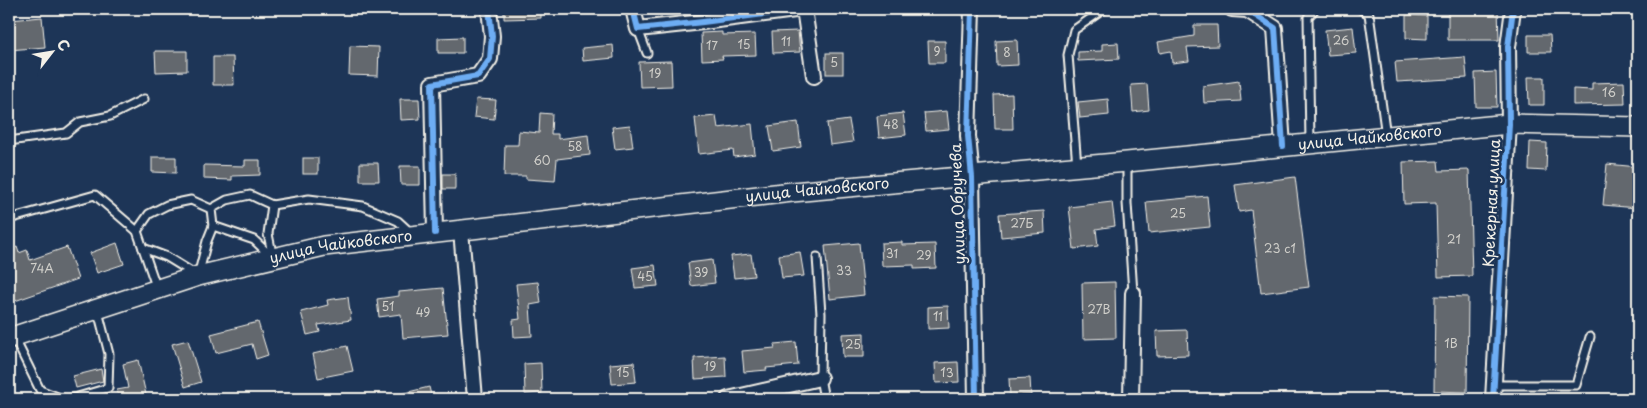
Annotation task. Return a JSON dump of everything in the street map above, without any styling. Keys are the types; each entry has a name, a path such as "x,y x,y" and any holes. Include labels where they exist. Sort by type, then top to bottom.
{"main road":[{"name":"улица Чайковского","path":"11,337 198,276 324,246 792,192 972,177 1509,124 1638,127"}],"street":[{"path":"435,233 432,84 478,76 490,59 492,36 489,9"},
{"path":"633,9 638,29 804,9 814,76"},
{"name":"улица Обручева","path":"972,9 968,136 972,177 976,399"},
{"path":"1232,9 1247,10 1275,28 1283,146"},
{"name":"Крекерная улица","path":"1493,399 1509,124 1508,47 1513,9"},
{"path":"461,230 475,399"},
{"path":"1131,399 1133,293"},
{"path":"728,399 820,378"}],"lane":[{"path":"1077,167 1068,55 1074,30 1104,9"},
{"path":"1310,144 1308,17 1315,9"},
{"path":"1360,9 1369,14 1386,136"},
{"path":"638,29 647,53"},
{"path":"9,141 66,133 80,122 110,116 144,99"},
{"path":"1126,162 1133,293"},
{"path":"9,219 95,195 137,231 157,289"},
{"path":"211,209 227,200 250,195 272,205 309,199 364,206 398,221 414,235"},
{"path":"137,231 149,214 168,205 191,200 211,209"},
{"path":"272,205 268,234 273,258"},
{"path":"142,248 167,258 198,276 213,226 211,209"},
{"path":"213,226 254,240 273,258"},
{"path":"818,256 821,314 820,378 824,399"},
{"path":"71,399 108,388 109,354 98,308"},
{"path":"11,337 19,344 40,390 63,399"},
{"path":"1494,384 1576,385 1590,337"}],"building":[{"path":"504,9 541,9 541,18 504,19"},
{"path":"1448,9 1498,9 1499,40 1448,40"},
{"path":"1406,15 1427,16 1427,39 1406,38"},
{"path":"42,17 45,47 9,50 10,20"},
{"path":"1194,25 1217,25 1218,46 1187,47 1189,61 1172,63 1171,51 1160,53 1158,42 1194,36"},
{"path":"1353,27 1356,53 1328,55 1325,30"},
{"path":"798,31 800,52 773,53 772,32"},
{"path":"722,32 722,35 755,34 756,55 722,56 723,59 702,60 701,33"},
{"path":"1528,35 1550,35 1551,52 1528,52"},
{"path":"463,37 463,53 438,53 438,38"},
{"path":"1017,40 1018,65 997,66 996,41"},
{"path":"928,41 945,41 945,63 929,63"},
{"path":"1118,43 1119,59 1078,61 1078,52 1102,51 1102,44"},
{"path":"613,45 614,58 583,61 582,48"},
{"path":"350,46 379,47 378,76 349,75"},
{"path":"155,51 187,51 187,71 156,72"},
{"path":"826,53 843,53 843,74 826,74"},
{"path":"213,57 233,57 234,85 213,85"},
{"path":"1465,57 1467,78 1397,82 1395,62"},
{"path":"671,61 672,86 640,87 639,62"},
{"path":"1496,72 1497,107 1476,107 1475,73"},
{"path":"1528,77 1544,77 1544,105 1529,105"},
{"path":"1239,81 1241,101 1204,103 1203,86"},
{"path":"1624,82 1625,104 1573,105 1573,89 1592,90 1592,83"},
{"path":"1147,84 1149,110 1133,112 1131,85"},
{"path":"1012,94 1013,129 995,129 994,95"},
{"path":"400,99 419,99 420,119 401,120"},
{"path":"476,99 496,100 494,119 474,117"},
{"path":"1108,99 1109,115 1080,118 1078,102"},
{"path":"947,111 949,129 926,131 924,113"},
{"path":"540,113 552,114 551,134 558,134 558,139 588,135 590,155 557,159 555,181 526,179 526,176 504,176 505,145 518,145 519,131 539,133"},
{"path":"903,113 906,135 879,138 877,116"},
{"path":"716,116 718,128 752,124 755,154 734,157 733,150 699,154 695,118"},
{"path":"849,120 853,142 830,145 827,123"},
{"path":"798,122 801,147 773,151 769,126"},
{"path":"630,125 633,147 615,149 612,127"},
{"path":"1530,142 1547,143 1546,171 1529,170"},
{"path":"152,157 176,157 176,173 152,172"},
{"path":"303,158 318,158 318,174 303,174"},
{"path":"245,160 260,160 260,175 232,176 232,180 204,179 204,165 245,166"},
{"path":"1438,161 1439,171 1469,170 1472,276 1438,277 1436,203 1404,204 1403,162"},
{"path":"360,163 378,163 379,181 360,181"},
{"path":"1607,164 1638,167 1637,208 1603,205"},
{"path":"400,166 420,166 420,185 401,185"},
{"path":"443,174 455,174 455,189 443,189"},
{"path":"1295,177 1309,287 1261,293 1251,210 1239,212 1235,185"},
{"path":"1207,196 1210,227 1149,233 1146,202"},
{"path":"1112,202 1115,226 1096,229 1098,246 1074,249 1069,207"},
{"path":"1044,211 1045,233 1001,237 999,214"},
{"path":"902,242 902,245 935,244 936,268 914,269 914,265 882,266 881,243"},
{"path":"117,243 124,264 97,273 90,253"},
{"path":"859,243 864,295 830,299 825,246"},
{"path":"17,247 19,253 27,250 30,260 67,247 78,279 9,303 9,250"},
{"path":"800,252 804,276 782,278 779,255"},
{"path":"751,254 754,276 734,278 731,256"},
{"path":"712,260 715,283 691,286 688,263"},
{"path":"655,265 658,286 635,288 632,268"},
{"path":"538,282 541,303 530,305 532,336 514,337 513,320 520,319 516,284"},
{"path":"1115,282 1116,338 1083,339 1082,283"},
{"path":"443,288 448,334 403,338 401,314 379,317 377,299 399,296 399,292"},
{"path":"1435,296 1468,297 1467,392 1434,391"},
{"path":"348,297 351,320 318,325 320,332 307,335 301,312 328,305 327,300"},
{"path":"948,306 949,328 928,329 928,307"},
{"path":"258,322 268,355 256,359 252,344 216,353 211,334"},
{"path":"1187,330 1188,355 1157,356 1156,331"},
{"path":"864,333 864,357 843,357 842,334"},
{"path":"188,340 201,382 185,387 172,344"},
{"path":"796,342 798,365 744,372 742,351 775,348 774,344"},
{"path":"347,346 353,371 318,378 313,354"},
{"path":"725,356 726,377 695,379 694,358"},
{"path":"138,360 147,399 119,399 117,390 128,388 123,364"},
{"path":"634,362 636,382 612,384 610,364"},
{"path":"958,362 959,382 936,383 935,363"},
{"path":"541,363 542,393 525,394 524,364"},
{"path":"101,369 103,381 76,388 73,376"},
{"path":"1030,378 1031,395 1010,396 1009,379"},
{"path":"429,387 432,399 392,399 392,396"}],"cycle path":[{"path":"435,233 432,84 478,76 490,59 492,36 489,9"},
{"path":"633,9 638,29 803,9"},
{"path":"972,9 968,136 972,177 976,399"},
{"path":"1232,9 1247,10 1275,28 1283,146"},
{"path":"1493,399 1509,124 1508,47 1513,9"}]}
